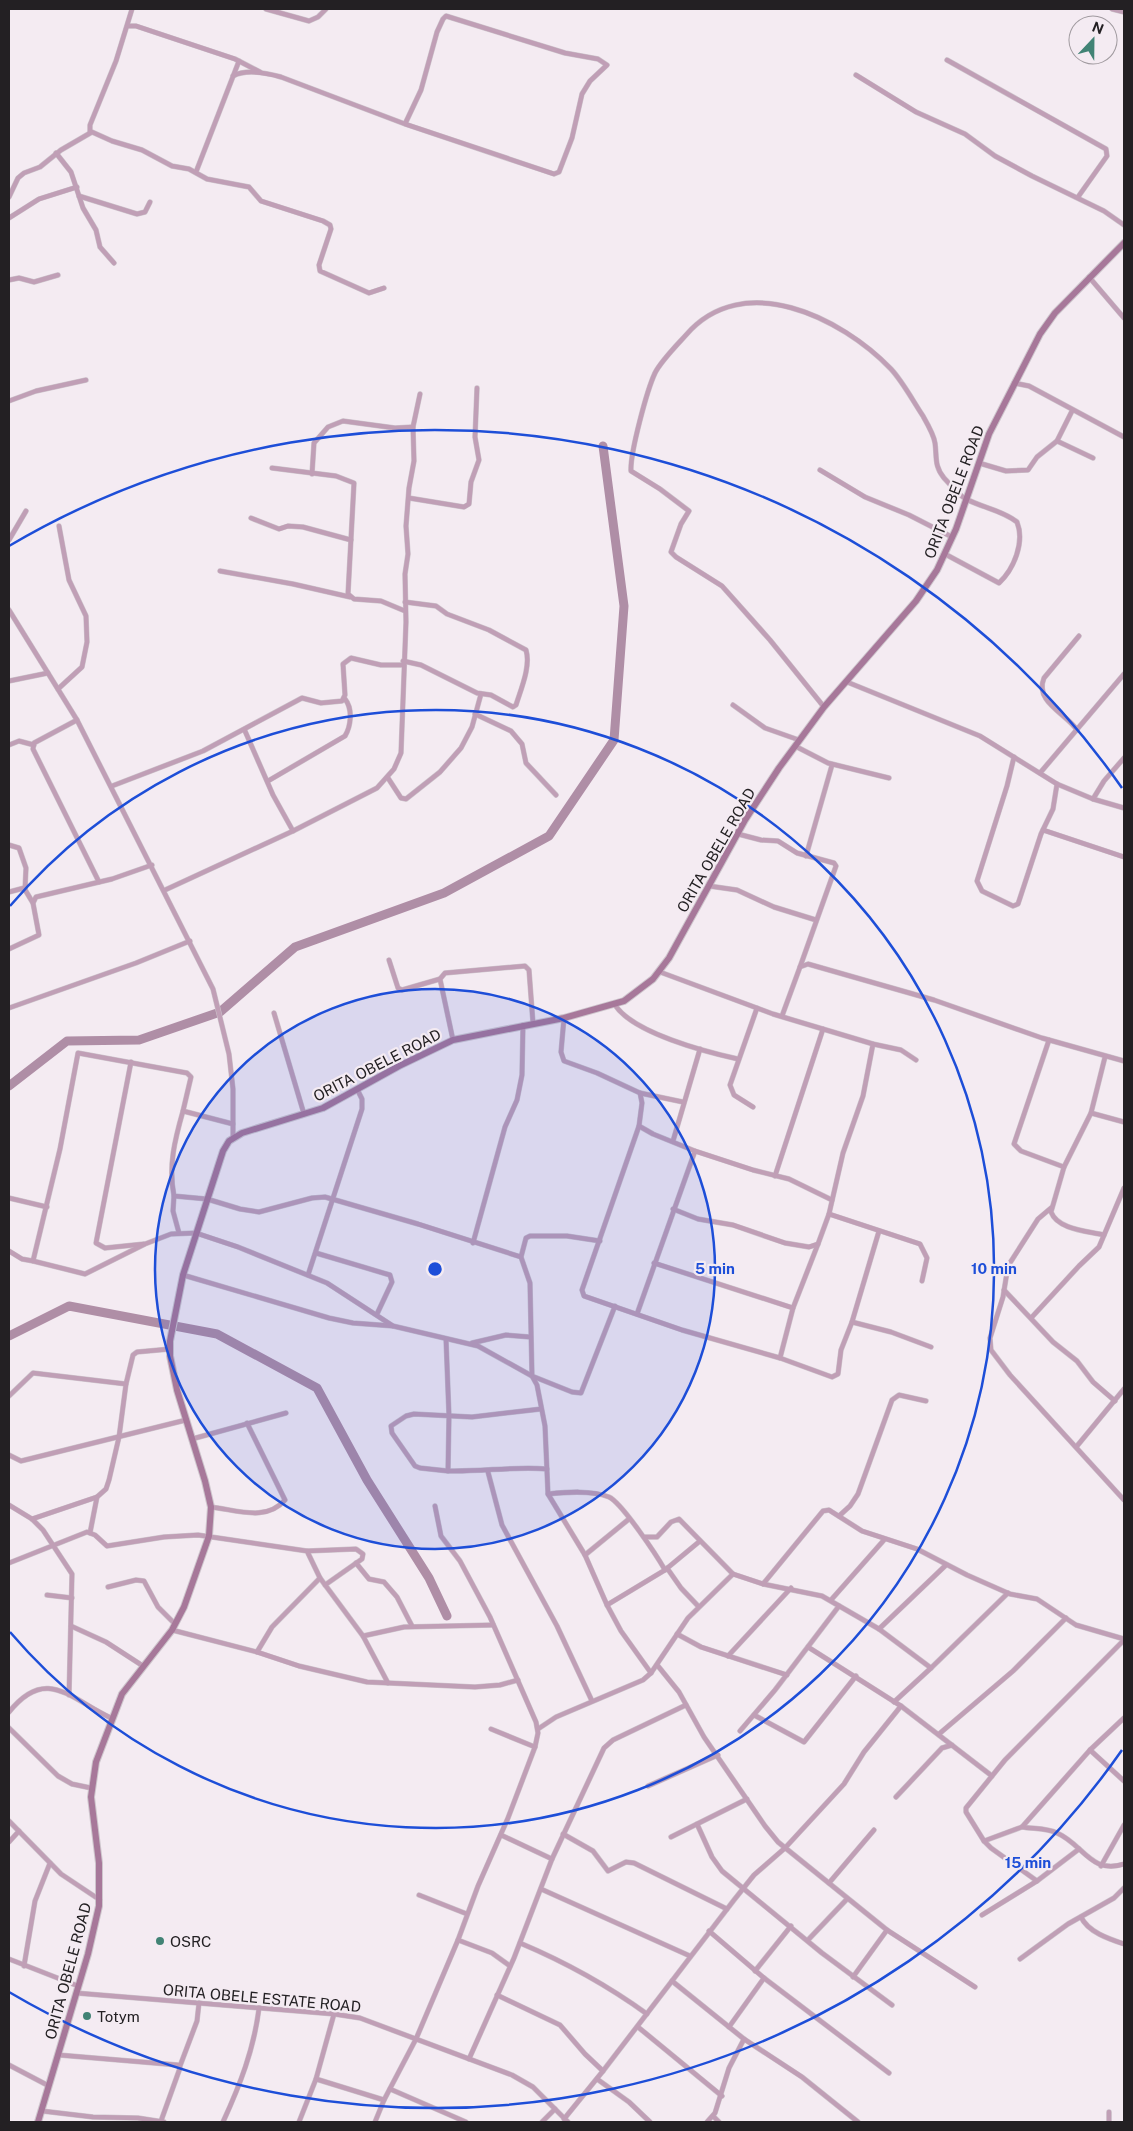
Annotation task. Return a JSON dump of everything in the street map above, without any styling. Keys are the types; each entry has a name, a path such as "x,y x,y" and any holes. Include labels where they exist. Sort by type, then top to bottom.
{"main road":[{"name":"ORITA OBELE ROAD","path":"38,2122 59,2056 94,1931 100,1900 99,1863 91,1788 96,1762 111,1718 122,1694 173,1627 194,1583 209,1536 211,1507 172,1373 170,1348 171,1326 183,1275 219,1160 233,1137 304,1114 358,1090 399,1066 453,1040 564,1018 615,1005 635,995 660,972 738,834 797,743 824,707 916,601 945,554 996,420 1047,323 1124,244"}],"street":[{"path":"90,132 90,125 128,26 132,9"},
{"path":"266,9 309,21 318,17 326,9"},
{"path":"1112,9 1124,12"},
{"path":"233,76 238,73 261,73 281,76 405,124 556,174 559,172 572,138 582,94 590,80 607,65 598,59 565,53 446,16 439,27 420,90 405,124"},
{"path":"128,26 136,26 239,61 261,73"},
{"path":"947,60 1106,149 1107,156 1078,197"},
{"path":"196,172 239,61"},
{"path":"856,75 916,112 965,134 995,156 1104,211 1124,226"},
{"path":"9,197 18,178 24,173 40,167 56,153 90,132"},
{"path":"90,132 142,150 172,166 196,172 217,182 249,187 261,201 308,215 330,225 331,232 319,265 320,271 369,293 384,288"},
{"path":"56,153 71,172 88,218 96,230 100,247 114,263"},
{"path":"9,218 39,199 76,187"},
{"path":"79,196 137,214 145,212 150,202"},
{"path":"9,280 19,278 34,282 58,275"},
{"path":"1090,277 1124,318"},
{"path":"824,707 770,640 722,586 671,552 681,524 689,511 660,489 631,471 632,452 637,441 656,372 699,320 733,304 766,303 794,308 813,315 847,334 892,370 924,417 936,442 937,467 954,489 966,499 1006,514 1017,522 1021,539 1014,560 1000,582 996,583 945,554"},
{"path":"9,401 36,391 86,380"},
{"path":"1014,383 1029,386 1072,411 1124,437"},
{"path":"409,498 464,507 469,504 471,482 480,460 475,437 477,388"},
{"path":"165,890 372,792 388,778 401,753 406,611 405,574 408,554 406,526 409,488 414,461 413,427 420,394"},
{"path":"979,463 1006,472 1028,470 1037,457 1057,441 1072,411"},
{"path":"312,474 314,443 328,427 342,421 395,428 413,427"},
{"path":"1057,441 1093,458"},
{"path":"272,468 336,476 354,483 348,591 350,597"},
{"path":"820,470 865,497 908,515 952,537"},
{"path":"9,540 26,511"},
{"path":"251,518 279,529 288,526 303,527 351,540"},
{"path":"58,689 82,667 88,642 86,616 69,580 59,526"},
{"path":"220,571 293,584 350,597 382,601 406,611"},
{"path":"268,781 345,736 350,727 349,707 345,699 343,664 347,660 359,658 381,665 403,663 421,665 481,694 491,695 512,707 515,706 524,680 526,650 489,630 447,614 431,604 405,602"},
{"path":"9,610 77,720 165,890 213,989 229,1054 233,1089 233,1137"},
{"path":"1077,730 1070,722 1059,715 1042,689 1044,678 1079,636"},
{"path":"9,681 48,673"},
{"path":"1040,773 1124,674"},
{"path":"847,682 962,728 1057,784 1093,799 1124,808"},
{"path":"388,778 401,798 408,798 446,766 469,736 481,694"},
{"path":"112,786 185,760 245,731 302,698 321,703 345,699"},
{"path":"733,705 764,728 797,743 832,765 889,778"},
{"path":"475,714 504,726 515,735 522,744 526,763 556,795"},
{"path":"9,745 19,740 34,745 77,720"},
{"path":"245,731 293,831"},
{"path":"34,745 33,749 99,882"},
{"path":"1014,757 1008,786 978,882 979,889 1012,906 1017,905 1043,830 1053,808 1057,784"},
{"path":"1093,799 1104,781 1124,758"},
{"path":"806,856 832,765"},
{"path":"1043,830 1124,857"},
{"path":"738,834 761,840 778,841 806,856 834,863 836,866 782,1016"},
{"path":"9,845 19,848 26,868 25,889 32,903 39,935 9,949"},
{"path":"32,903 36,897 99,882 152,865"},
{"path":"709,886 736,890 774,906 816,920"},
{"path":"9,892 21,888 25,889"},
{"path":"9,1008 136,963 190,941"},
{"path":"389,960 398,988 402,990 440,979 445,973 460,970 525,966 529,970 533,1023"},
{"path":"800,967 808,964 822,966 977,1014 1049,1040 1104,1057 1124,1061"},
{"path":"660,972 757,1008 873,1044 901,1050 916,1060"},
{"path":"440,979 453,1040"},
{"path":"615,1005 626,1017 670,1040 738,1059"},
{"path":"753,1107 731,1091 738,1059 757,1008"},
{"path":"274,1012 304,1114"},
{"path":"564,1018 561,1052 564,1061 597,1073 640,1093 683,1102"},
{"path":"473,1243 504,1127 517,1100 522,1074 523,1025"},
{"path":"776,1176 823,1029"},
{"path":"1049,1040 1014,1144 1021,1151 1064,1168"},
{"path":"780,1358 793,1308 829,1214 844,1153 863,1096 873,1044"},
{"path":"673,1142 683,1102 700,1049"},
{"path":"33,1261 60,1149 76,1054 80,1052 190,1074 187,1096 175,1139 171,1164 174,1196 173,1211 179,1233"},
{"path":"1104,1057 1091,1112 1064,1168 1051,1208 1053,1217 1062,1224 1104,1235"},
{"path":"131,1062 96,1243 105,1248 145,1244"},
{"path":"308,1274 362,1109 362,1099 358,1090"},
{"path":"640,1093 642,1103 639,1126 583,1293 587,1298 682,1330 780,1358 827,1375 836,1376 841,1350 852,1322 879,1231"},
{"path":"183,1110 233,1124"},
{"path":"1091,1112 1124,1122"},
{"path":"639,1126 653,1134 695,1151 789,1179 832,1200"},
{"path":"636,1314 695,1151"},
{"path":"1032,1318 1079,1266 1099,1248 1124,1188"},
{"path":"174,1196 207,1199 248,1212 259,1212 312,1198 325,1197 418,1224 521,1258 526,1266 530,1284 532,1376 537,1385 547,1437 548,1494 586,1555 606,1605 621,1631 652,1673"},
{"path":"9,1198 47,1207"},
{"path":"1051,1208 1038,1219 1011,1260 990,1338 991,1350 1010,1375 1077,1446 1124,1500"},
{"path":"673,1209 698,1219 732,1225 785,1243 809,1247 818,1244"},
{"path":"829,1214 923,1247 927,1258 922,1281"},
{"path":"9,1251 22,1259 85,1274 145,1244 179,1233 196,1233 308,1274 344,1293 378,1314 393,1326"},
{"path":"521,1258 526,1238 530,1236 567,1236 600,1242"},
{"path":"316,1253 390,1275 392,1282 378,1314"},
{"path":"654,1263 793,1308"},
{"path":"183,1275 329,1318 353,1323 393,1326 470,1343 532,1376 572,1392 581,1392 615,1306"},
{"path":"1004,1290 1053,1342 1077,1361 1093,1382 1115,1401"},
{"path":"852,1322 891,1332 931,1348"},
{"path":"470,1343 506,1335 530,1337"},
{"path":"446,1339 449,1416 448,1471"},
{"path":"32,1519 97,1497 106,1489 119,1437 126,1384 135,1353 170,1348"},
{"path":"9,1396 33,1373 126,1384"},
{"path":"1077,1446 1124,1388"},
{"path":"839,1516 850,1506 858,1494 892,1400 900,1395 926,1400"},
{"path":"541,1409 472,1417 414,1414 394,1422 390,1429 415,1466 420,1468 488,1472 513,1468 547,1469"},
{"path":"192,1439 247,1422 286,1413"},
{"path":"9,1455 21,1460 186,1420"},
{"path":"211,1507 262,1514 274,1510 285,1500 247,1422"},
{"path":"488,1472 502,1525 557,1626 592,1702"},
{"path":"548,1494 588,1494 609,1497 617,1503 645,1537 666,1569 698,1606"},
{"path":"90,1533 97,1497"},
{"path":"9,1505 32,1519 54,1544 72,1574 70,1696"},
{"path":"375,2122 384,2100 416,2039 458,1940 467,1914 501,1836 535,1746 538,1729 493,1625 460,1560 441,1536 435,1506"},
{"path":"764,1584 823,1511 829,1510 854,1526 884,1540 917,1549 946,1565 1008,1593 1031,1597 1086,1629 1124,1639 992,1776 966,1810 984,1841 1038,1881"},
{"path":"586,1555 629,1519"},
{"path":"645,1537 657,1537 671,1522 679,1519 733,1574 764,1584 792,1588 830,1600 879,1628 931,1668"},
{"path":"9,1563 54,1544 90,1533 96,1535 102,1544 112,1546 164,1536 209,1536 308,1551 359,1550 363,1557 325,1585"},
{"path":"606,1605 666,1569 700,1540"},
{"path":"830,1600 884,1540"},
{"path":"308,1551 320,1578 363,1636 388,1683"},
{"path":"356,1564 367,1578 384,1582 396,1597 412,1626"},
{"path":"879,1628 946,1565"},
{"path":"538,1729 556,1717 643,1680 652,1673 698,1606 733,1574"},
{"path":"257,1652 272,1627 320,1578"},
{"path":"108,1587 136,1580 144,1582 158,1607 173,1627 300,1666 367,1682 475,1687 500,1685 518,1680"},
{"path":"728,1656 792,1588"},
{"path":"894,1702 1008,1593"},
{"path":"47,1595 72,1598"},
{"path":"740,1731 787,1675 840,1606"},
{"path":"939,1734 1013,1671 1066,1618"},
{"path":"363,1636 388,1629 412,1626 493,1625"},
{"path":"71,1626 106,1642 142,1666"},
{"path":"677,1634 701,1646 787,1675"},
{"path":"808,1647 901,1706 992,1776"},
{"path":"658,1666 679,1692 770,1834 846,1899 887,1930 975,1987"},
{"path":"754,1715 804,1742 856,1676"},
{"path":"9,1712 25,1695 40,1687 58,1690 111,1718"},
{"path":"469,2059 520,1943 563,1834 608,1744 686,1705"},
{"path":"566,2121 726,1909 844,1784 864,1752 901,1706"},
{"path":"1022,1827 1090,1750 1124,1718"},
{"path":"9,1728 58,1776 72,1784 91,1788"},
{"path":"491,1729 535,1746"},
{"path":"896,1797 942,1748 945,1739"},
{"path":"942,1748 952,1745"},
{"path":"1090,1750 1124,1781"},
{"path":"648,1786 718,1755"},
{"path":"671,1837 747,1799"},
{"path":"9,1821 67,1879 100,1900"},
{"path":"697,1824 717,1865 853,1977 892,2005"},
{"path":"1101,1866 1124,1825"},
{"path":"984,1841 1022,1827 1054,1831 1101,1866 1112,1868 1124,1864"},
{"path":"829,1884 874,1830"},
{"path":"9,1842 19,1831"},
{"path":"563,1834 593,1851 608,1871 626,1862 634,1863 726,1909"},
{"path":"501,1836 552,1859"},
{"path":"982,1915 1038,1881 1079,1849"},
{"path":"24,1966 35,1902 50,1863"},
{"path":"1020,1959 1081,1917 1114,1898 1124,1888"},
{"path":"541,1889 690,1956"},
{"path":"419,1895 467,1914"},
{"path":"808,1940 846,1899"},
{"path":"1081,1917 1090,1928 1106,1938 1124,1944"},
{"path":"755,1971 791,1926"},
{"path":"853,1977 887,1930"},
{"path":"709,1931 755,1971 889,2073"},
{"path":"458,1940 496,1956 510,1966"},
{"path":"520,1943 552,1956 596,1981 647,2014"},
{"path":"9,1959 78,1986"},
{"path":"729,2027 764,1978"},
{"path":"672,1981 744,2039 802,2077 858,2122"},
{"name":"ORITA OBELE ESTATE ROAD","path":"76,1993 334,2014 373,2022 525,2082 566,2121"},
{"path":"498,1995 560,2025 584,2054 604,2071"},
{"path":"42,2111 104,2120 162,2122 197,2021 199,2003"},
{"path":"223,2122 239,2088 252,2048 259,2008"},
{"path":"299,2122 316,2079 334,2014"},
{"path":"638,2027 722,2096"},
{"path":"707,2122 713,2116 722,2096 729,2068 744,2039"},
{"path":"59,2056 180,2066"},
{"path":"9,2065 49,2086"},
{"path":"316,2079 384,2100"},
{"path":"598,2079 629,2102 650,2122"},
{"path":"390,2089 466,2122"},
{"path":"542,2122 554,2109"},
{"path":"1109,2112 1109,2122"},
{"path":"713,2116 719,2122"}],"waterway":[{"path":"9,1086 67,1041 139,1040 220,1012 295,947 444,893 549,836 614,740 624,606 603,446"},
{"path":"9,1336 69,1306 217,1334 317,1388 367,1480 429,1578 447,1616"}],"place":[{"name":"OSRC","path":"160,1941"},
{"name":"Totym","path":"87,2016"}]}
